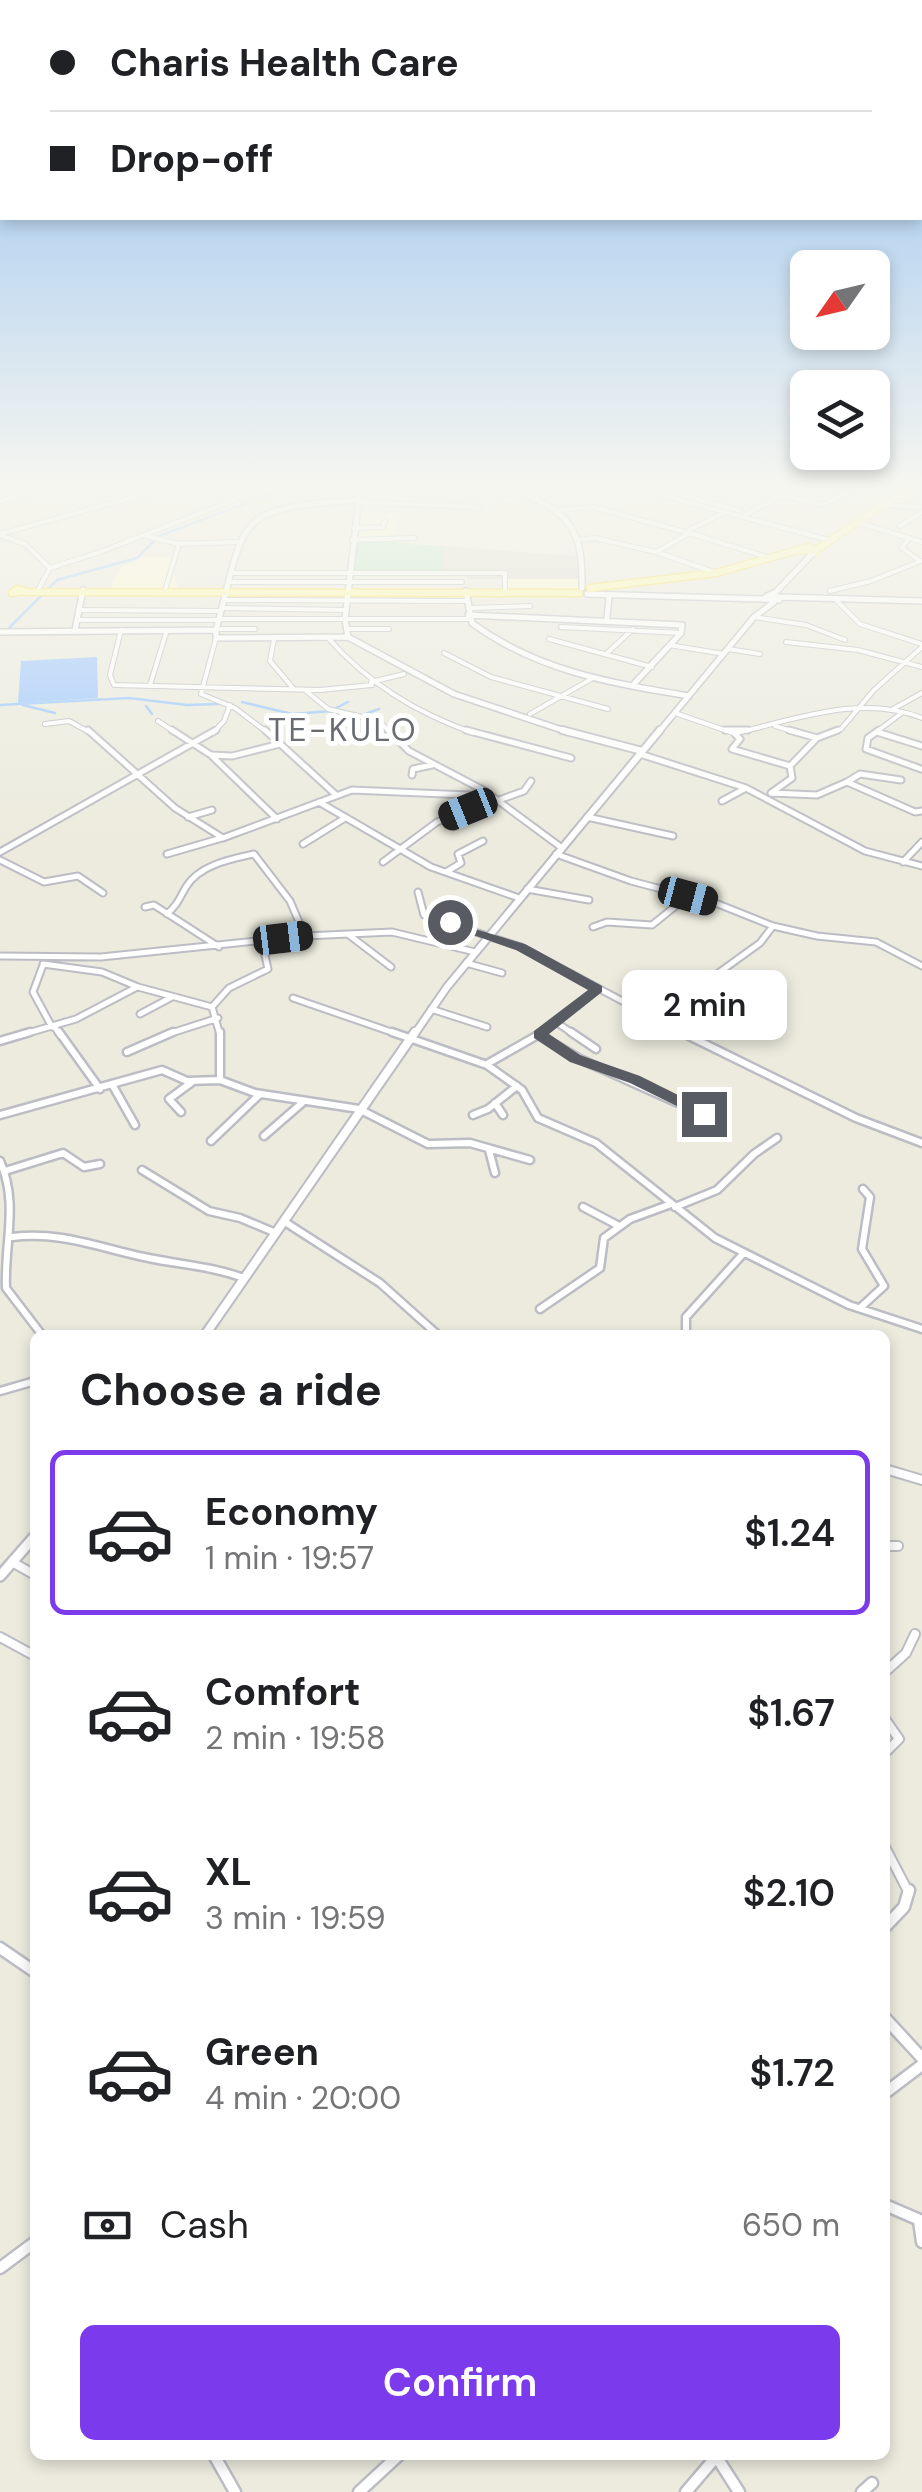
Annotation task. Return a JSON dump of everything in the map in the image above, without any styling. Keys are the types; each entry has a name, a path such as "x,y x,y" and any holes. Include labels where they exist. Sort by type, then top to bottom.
{"street":[{"path":"438,607 682,624 681,633 632,686"},
{"path":"468,607 495,640 521,654 593,678 688,696"},
{"path":"76,620 344,619 514,607"},
{"path":"607,607 607,618"},
{"path":"208,1330 359,1109 466,963 760,607"},
{"path":"774,726 817,738 841,729 859,706 922,645 853,622 842,607"},
{"path":"76,630 78,610 346,610 348,637"},
{"path":"222,610 201,695 230,706 336,794"},
{"path":"754,617 806,625 845,640"},
{"path":"561,627 681,633"},
{"path":"0,632 254,628"},
{"path":"346,629 389,629"},
{"path":"605,654 633,629"},
{"path":"89,630 89,642"},
{"path":"121,630 111,684 304,689 371,684 404,674"},
{"path":"150,685 167,630"},
{"path":"216,638 348,637 404,674 508,717 641,752 767,794 816,794 860,774 901,780"},
{"path":"328,638 371,684 394,700 445,722 572,758"},
{"path":"274,639 270,661 294,689"},
{"path":"550,639 652,667"},
{"path":"786,642 858,650 922,667"},
{"path":"669,645 760,654"},
{"path":"444,654 480,673 608,710"},
{"path":"530,714 593,678"},
{"path":"304,689 328,709 379,721 394,738 495,798 559,851 774,926 817,936 876,942 922,966"},
{"path":"892,710 907,698 922,693"},
{"path":"0,852 196,743 219,727 230,706"},
{"path":"734,734 859,706 904,711 922,718"},
{"path":"904,711 867,740 868,750 920,769"},
{"path":"675,713 734,734 740,739 732,749 790,766"},
{"path":"158,721 211,755 277,818"},
{"path":"46,724 78,724 187,817 223,838"},
{"path":"876,732 922,746"},
{"path":"790,766 817,738"},
{"path":"211,755 232,756 280,744"},
{"path":"221,764 232,756"},
{"path":"412,775 413,769 434,764"},
{"path":"767,794 792,778 790,766"},
{"path":"383,862 406,852 425,830 495,798 524,791 530,781"},
{"path":"847,782 915,812 922,811"},
{"path":"722,801 746,788"},
{"path":"167,854 223,838 336,794 362,790 495,798"},
{"path":"767,794 821,830 875,855 922,866"},
{"path":"318,802 444,872 519,898"},
{"path":"269,807 290,812"},
{"path":"187,817 212,810"},
{"path":"302,844 346,817"},
{"path":"588,817 674,836"},
{"path":"214,841 223,850"},
{"path":"444,872 461,863 458,854 483,841"},
{"path":"903,862 922,842"},
{"path":"167,914 180,902 181,888 191,878 254,854 290,902 305,936"},
{"path":"0,860 44,882 78,876 102,893"},
{"path":"527,889 589,900"},
{"path":"418,892 421,913 521,947 856,1118 922,1143"},
{"path":"593,927 607,922 652,925 688,896"},
{"path":"145,907 153,905 205,932 219,946"},
{"path":"446,934 456,924"},
{"path":"662,1022 760,943 774,926"},
{"path":"44,962 348,934 406,933 476,952"},
{"path":"348,934 391,967"},
{"path":"212,1007 229,988 268,969 262,941"},
{"path":"0,956 102,972 138,987 212,1007 218,1018 220,1080"},
{"path":"100,957 102,972"},
{"path":"44,962 33,992 100,1089"},
{"path":"466,963 502,974"},
{"path":"0,1041 53,1026 138,987"},
{"path":"487,1064 540,1034 597,989"},
{"path":"140,1014 173,996"},
{"path":"293,998 487,1064 517,1086 538,1118 596,1143 673,1206 743,1254 859,1309 922,1328"},
{"path":"431,1009 486,1027"},
{"path":"127,1052 158,1037 218,1018"},
{"path":"556,1022 596,1048"},
{"path":"540,1034 568,1055 635,1080 710,1117"},
{"path":"0,1114 160,1070 194,1082 220,1080 302,1103 359,1109 428,1144 462,1142 530,1160"},
{"path":"181,1112 169,1099 194,1082"},
{"path":"113,1086 135,1125"},
{"path":"473,1115 517,1086"},
{"path":"211,1141 260,1094"},
{"path":"264,1136 302,1103"},
{"path":"494,1103 502,1115"},
{"path":"540,1309 598,1270 606,1247 603,1238 619,1226 720,1188 746,1164 751,1154 777,1138"},
{"path":"489,1150 494,1173"},
{"path":"5,1171 63,1153 84,1168 100,1164"},
{"path":"0,1161 14,1208 6,1288 38,1330"},
{"path":"142,1170 209,1211 240,1218 276,1234"},
{"path":"859,1309 884,1286 873,1274 862,1249 870,1197 863,1188"},
{"path":"583,1207 619,1226"},
{"path":"285,1222 380,1283 432,1330"},
{"path":"12,1237 44,1233 149,1258 204,1264 245,1278"},
{"path":"684,1330 686,1317 743,1254"},
{"path":"0,1391 30,1382"},
{"path":"890,1470 922,1480"},
{"path":"0,1576 30,1542"},
{"path":"890,1546 898,1546"},
{"path":"12,1562 30,1572"},
{"path":"890,1667 906,1653 915,1634"},
{"path":"0,1637 30,1653"},
{"path":"890,1726 900,1739 890,1748"},
{"path":"890,1855 910,1891 904,1907 890,1922"},
{"path":"0,1948 30,1969"},
{"path":"890,2024 922,2062 890,2090"},
{"path":"890,2208 920,2221 922,2242"},
{"path":"0,2268 30,2246"},
{"path":"217,2460 235,2492"},
{"path":"358,2492 393,2460"},
{"path":"686,2492 713,2460"},
{"path":"719,2460 739,2492"},
{"path":"862,2492 872,2483"}],"water":[{"path":"97,657 98,698 18,703 21,661"}],"waterway":[{"path":"7,630 30,607"},
{"path":"0,705 129,698 187,705 218,704"},
{"path":"242,702 292,714 332,711"},
{"path":"334,709 348,702"},
{"path":"23,705 55,713"},
{"path":"146,706 152,714"},
{"path":"365,714 379,709"}],"district":[{"name":"TE-KULO","path":"343,730"}],"route":[{"path":"450,922 521,947 597,989 540,1034 568,1055 635,1080 704,1114"}]}
